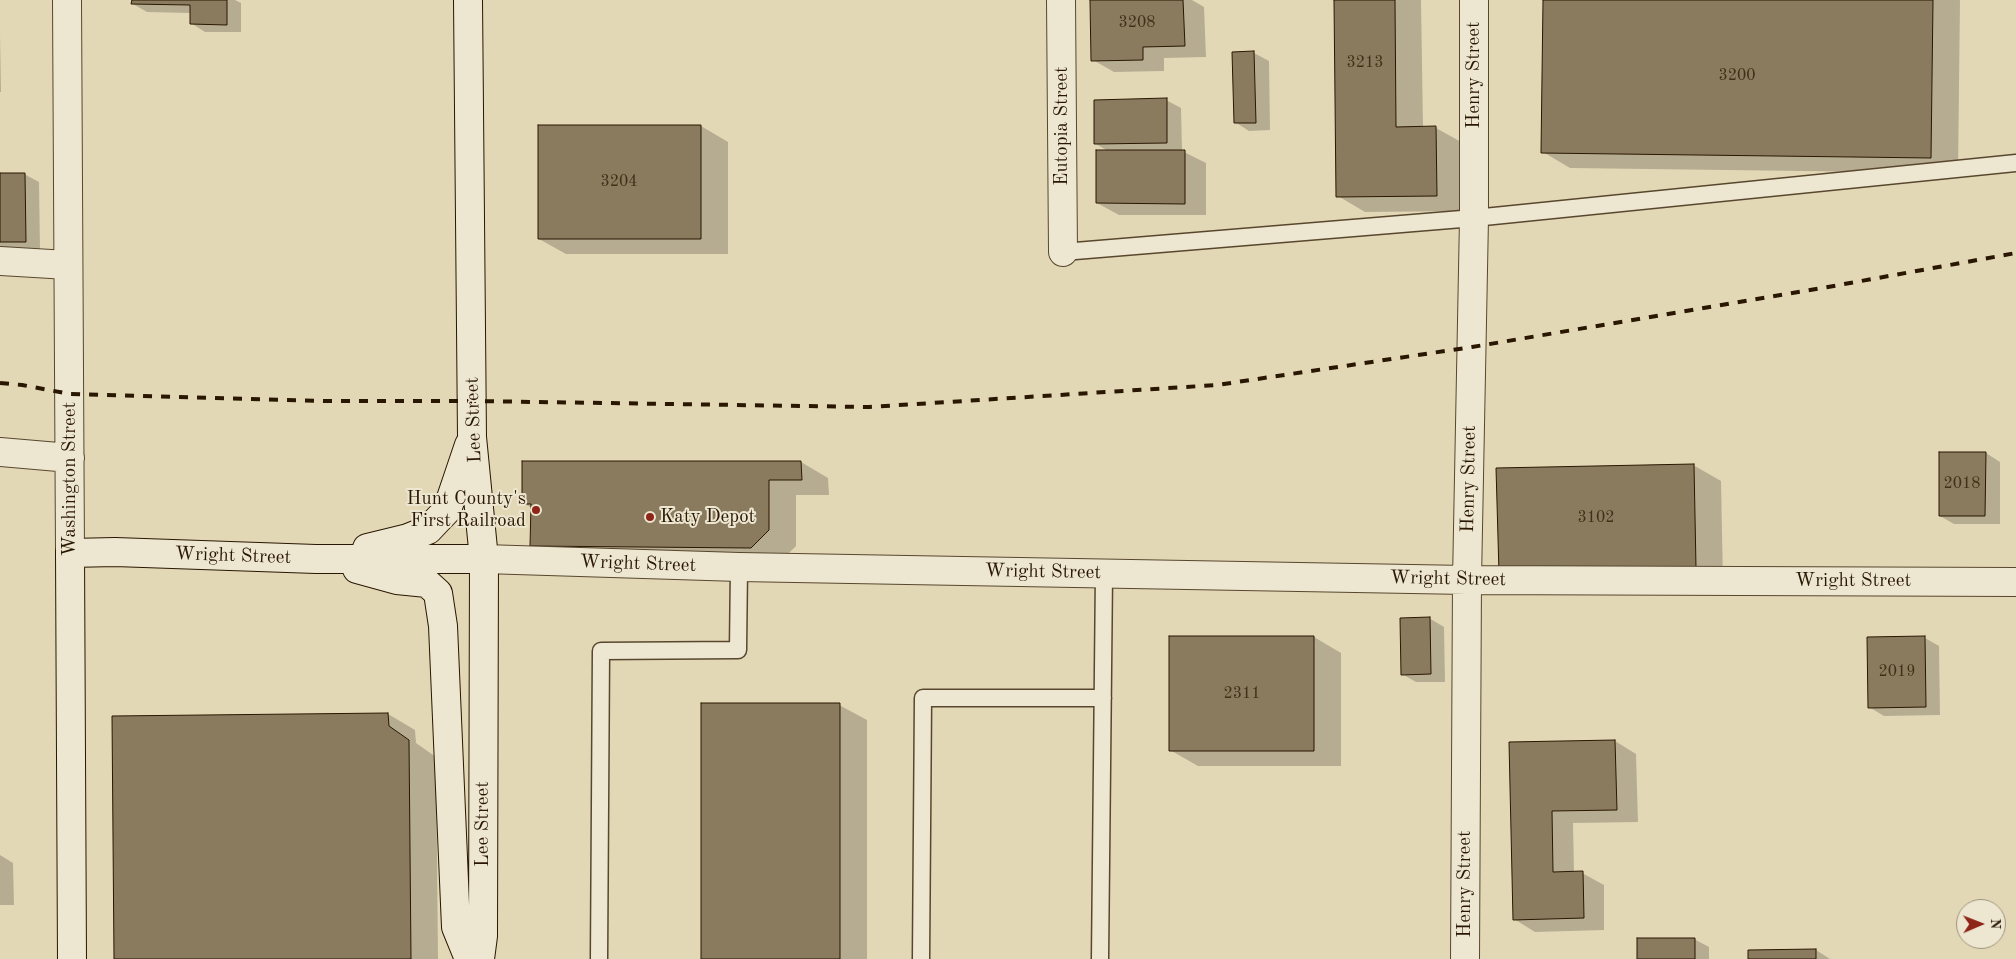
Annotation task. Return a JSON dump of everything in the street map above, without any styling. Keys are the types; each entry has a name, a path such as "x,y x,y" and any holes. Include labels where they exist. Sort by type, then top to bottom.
{"street":[{"name":"Washington Street","path":"67,0 72,959"},
{"name":"Lee Street","path":"468,0 472,437 484,559 483,936 480,959"},
{"name":"Eutopia Street","path":"1061,0 1063,252"},
{"name":"Henry Street","path":"1465,959 1467,580 1474,218 1474,0"},
{"path":"0,261 68,265"},
{"path":"316,559 408,538 428,530 447,510 472,437"},
{"path":"0,452 70,458"},
{"name":"Wright Street","path":"70,553 115,552 316,559 484,559 739,567 1467,580 2016,582"},
{"path":"316,559 397,580 427,583 438,593 443,626 456,927 469,959"}],"lane":[{"path":"1063,252 1474,218 2016,163"},
{"path":"599,959 602,651 738,650 739,567"},
{"path":"1100,959 1104,573"},
{"path":"921,959 923,698 1102,698"}],"building":[{"path":"132,0 227,0 227,25 190,24 190,5 131,4"},
{"path":"1090,0 1183,0 1185,46 1143,47 1143,60 1091,61"},
{"path":"1334,0 1395,0 1396,127 1436,126 1437,196 1336,197"},
{"path":"1543,0 1933,0 1931,158 1541,153"},
{"path":"1254,51 1256,123 1234,123 1232,52"},
{"path":"1167,98 1167,143 1094,144 1094,100"},
{"path":"538,125 701,125 701,239 538,239"},
{"path":"1096,150 1185,150 1185,204 1096,203"},
{"path":"0,173 25,173 26,242 0,242"},
{"path":"1939,452 1986,452 1985,516 1939,516"},
{"name":"Katy Depot","path":"522,461 801,461 802,480 769,480 769,530 751,548 530,546 531,504 522,504"},
{"path":"1694,464 1696,568 1499,573 1496,468"},
{"path":"1430,617 1431,674 1401,675 1400,618"},
{"path":"1169,636 1314,636 1314,751 1169,751"},
{"path":"1925,636 1926,707 1868,708 1867,637"},
{"path":"701,703 840,703 840,959 701,959"},
{"path":"388,713 389,726 409,740 411,959 114,959 112,716"},
{"path":"1615,740 1617,810 1552,811 1553,872 1583,871 1584,918 1513,920 1509,742"},
{"path":"1637,938 1695,938 1695,959 1637,959"},
{"path":"1816,949 1816,959 1748,959 1748,950"}],"railway":[{"path":"0,383 70,394 323,401 472,401 869,407 1217,385 1472,347 2016,253"}],"place":[{"name":"Hunt County's First Railroad","path":"536,510"},
{"name":"Katy Depot","path":"650,517"}]}
